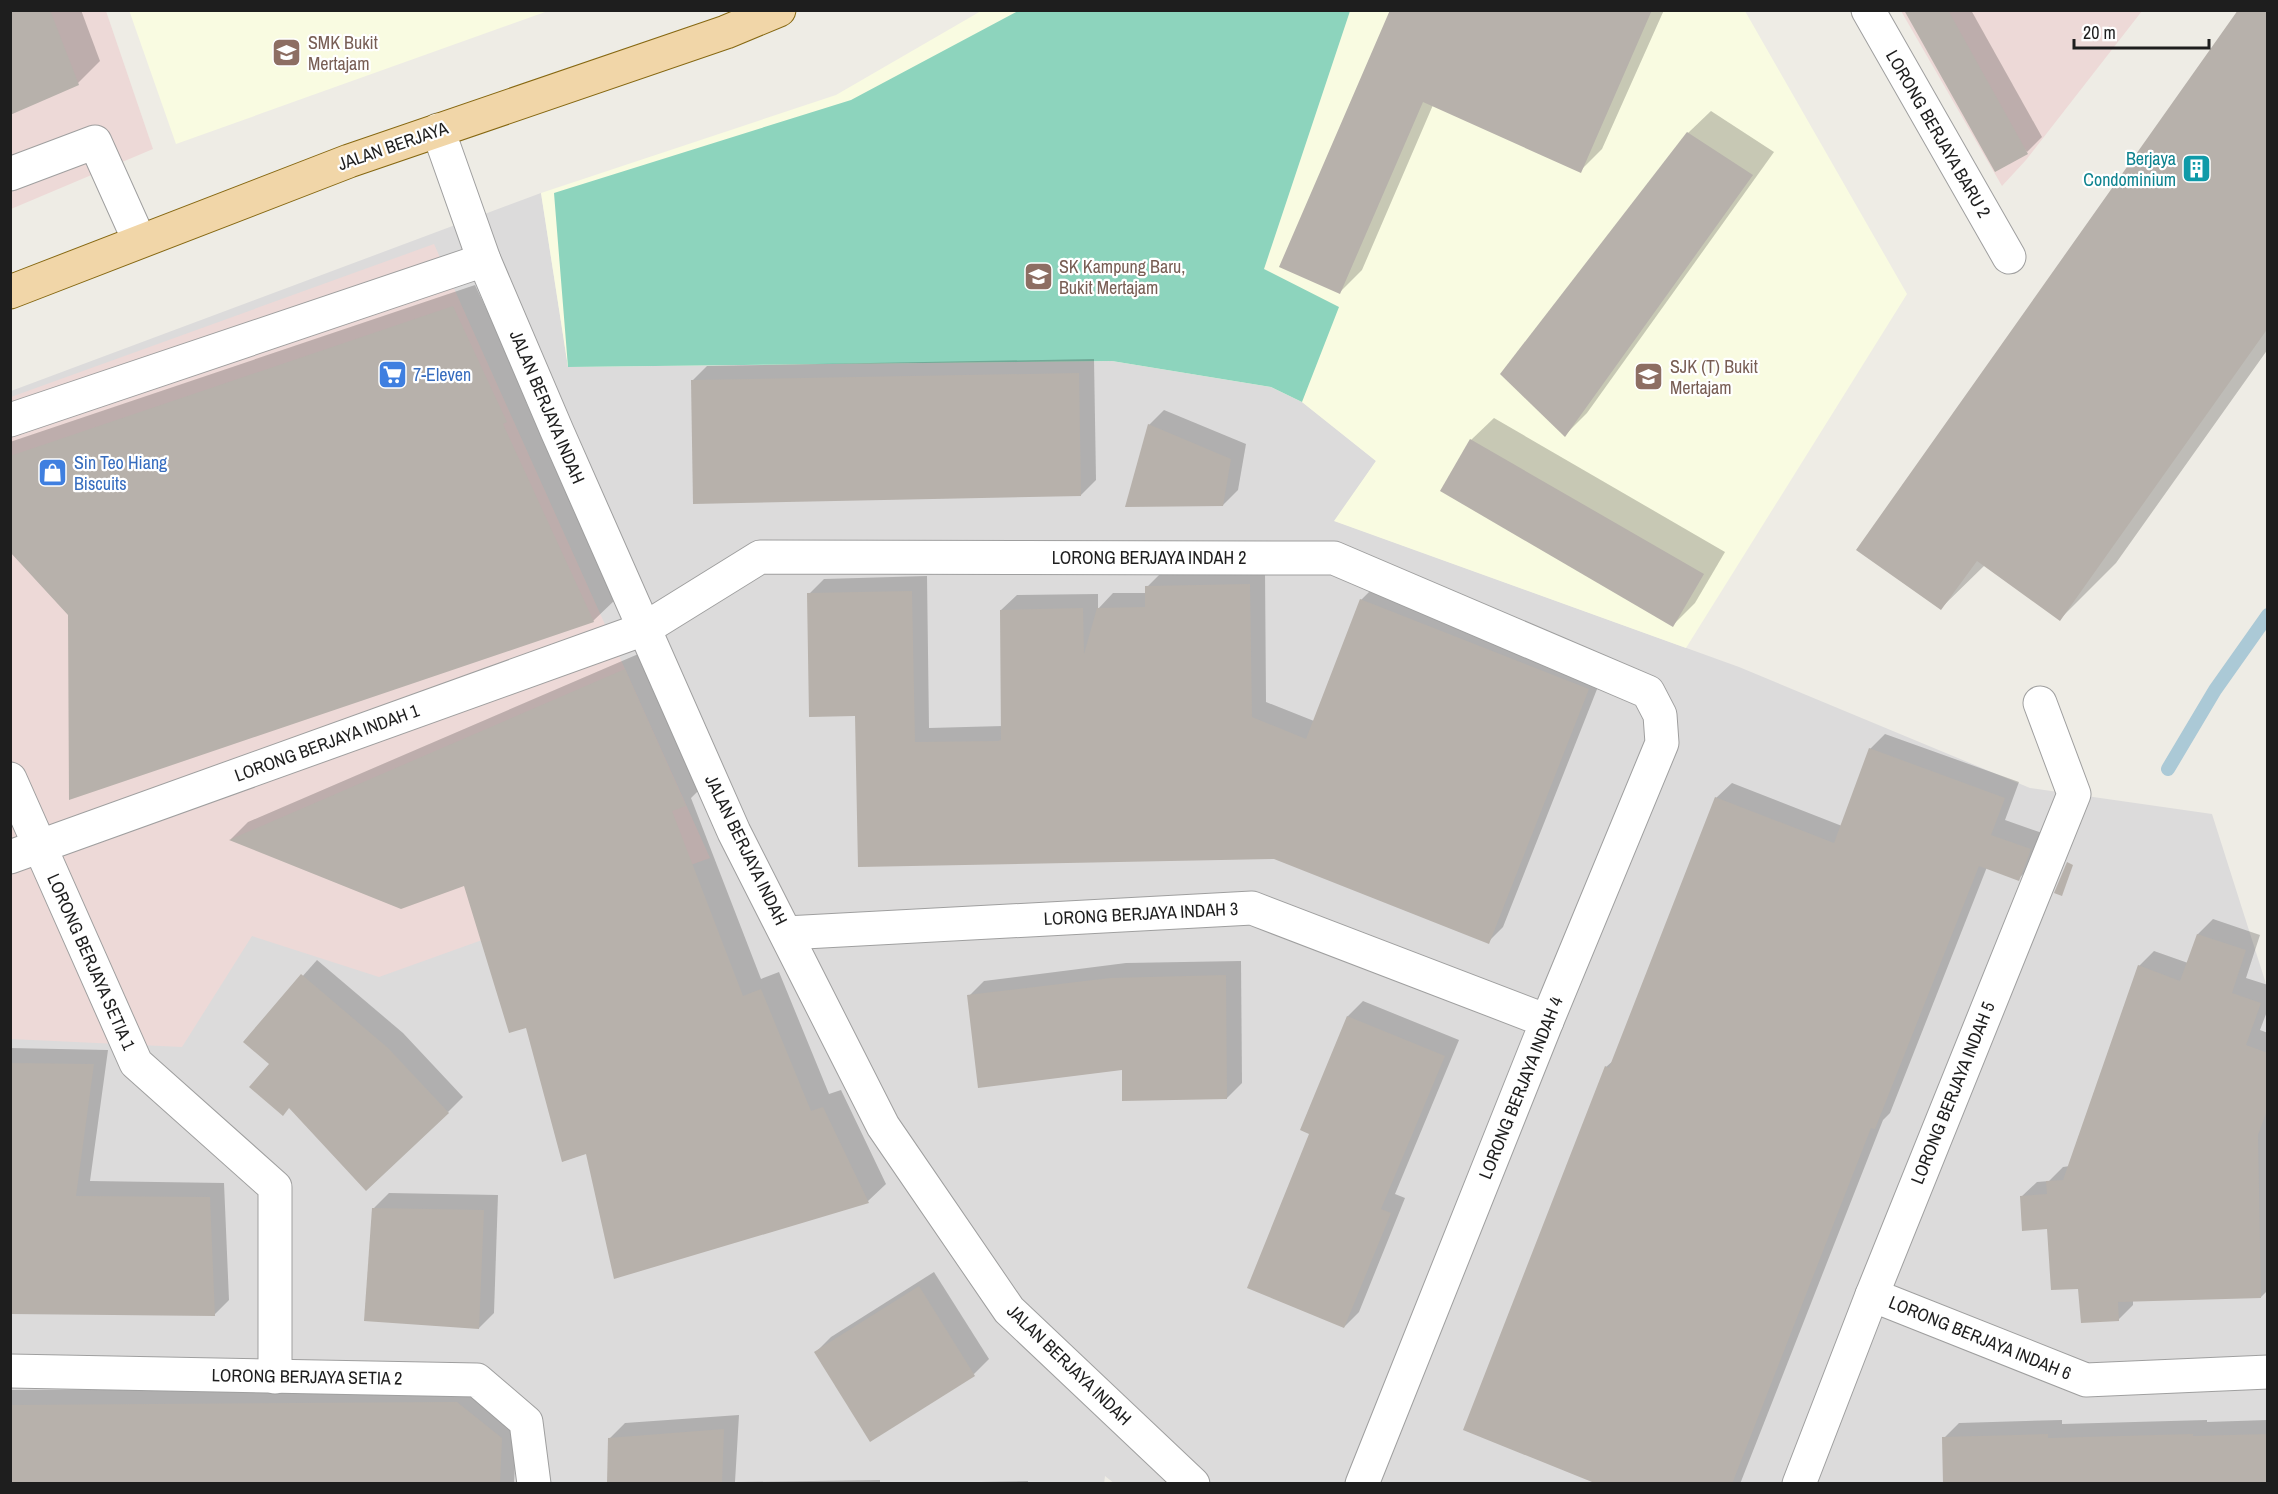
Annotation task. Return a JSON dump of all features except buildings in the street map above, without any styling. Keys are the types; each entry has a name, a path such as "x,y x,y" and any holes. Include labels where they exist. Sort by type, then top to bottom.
{"main road":[{"name":"JALAN BERJAYA","path":"10,292 139,240 438,130 726,33 779,10"}],"street":[{"name":"LORONG BERJAYA BARU 2","path":"1868,10 2009,257"},
{"name":"JALAN BERJAYA INDAH","path":"438,130 484,260 734,832 883,1126 1009,1310 1193,1484"},
{"path":"10,174 95,142 139,240"},
{"path":"10,420 484,260"},
{"name":"LORONG BERJAYA INDAH 2","path":"644,629 760,557 1334,558 1648,692"},
{"name":"LORONG BERJAYA INDAH 1","path":"25,852 644,629"},
{"name":"LORONG BERJAYA INDAH 4","path":"1362,1484 1547,1021 1662,743 1660,715 1648,692"},
{"name":"LORONG BERJAYA INDAH 5","path":"1798,1484 2074,794 2040,703"},
{"name":"LORONG BERJAYA SETIA 1","path":"10,780 25,852 136,1063 275,1187 275,1377"},
{"name":"LORONG BERJAYA INDAH 3","path":"786,933 1252,908 1547,1021"},
{"name":"LORONG BERJAYA INDAH 6","path":"1872,1295 2086,1380 2268,1372"},
{"name":"LORONG BERJAYA SETIA 2","path":"10,1371 477,1380 526,1422 534,1484"}],"shaded area":[{"name":"SMK Bukit Mertajam","path":"129,10 548,10 548,11 176,144"},
{"path":"11,11 106,11 153,149 11,209"},
{"name":"SK Kampung Baru, Bukit Mertajam","path":"981,11 1745,11 1907,294 1686,648 1334,521 1376,461 1302,402 1271,387 1112,361 568,367 541,193 836,95"},
{"path":"1901,11 2142,11 2026,160 2002,186"},
{"path":"541,193 568,367 1112,361 1271,387 1302,402 1376,461 1335,521 1739,667 2030,788 2212,814 2267,987 2267,1483 1115,1484 1105,1476 1104,1484 11,1484 11,391"},
{"path":"434,244 710,858 379,977 252,936 182,1047 11,1039 11,397"}],"green space":[{"name":"SK Kampung Baru, Bukit Mertajam","path":"1018,11 1350,11 1264,269 1339,307 1302,402 1271,387 1112,361 568,367 554,193 851,100"}],"waterway":[{"path":"2168,769 2215,690 2268,615"}],"place":[{"name":"SMK Bukit Mertajam","path":"287,53"},
{"name":"Berjaya Condominium","path":"2197,169"},
{"name":"SK Kampung Baru, Bukit Mertajam","path":"1038,277"},
{"name":"7-Eleven","path":"392,375"},
{"name":"SJK (T) Bukit Mertajam","path":"1649,377"},
{"name":"Sin Teo Hiang Biscuits","path":"53,473"}]}
